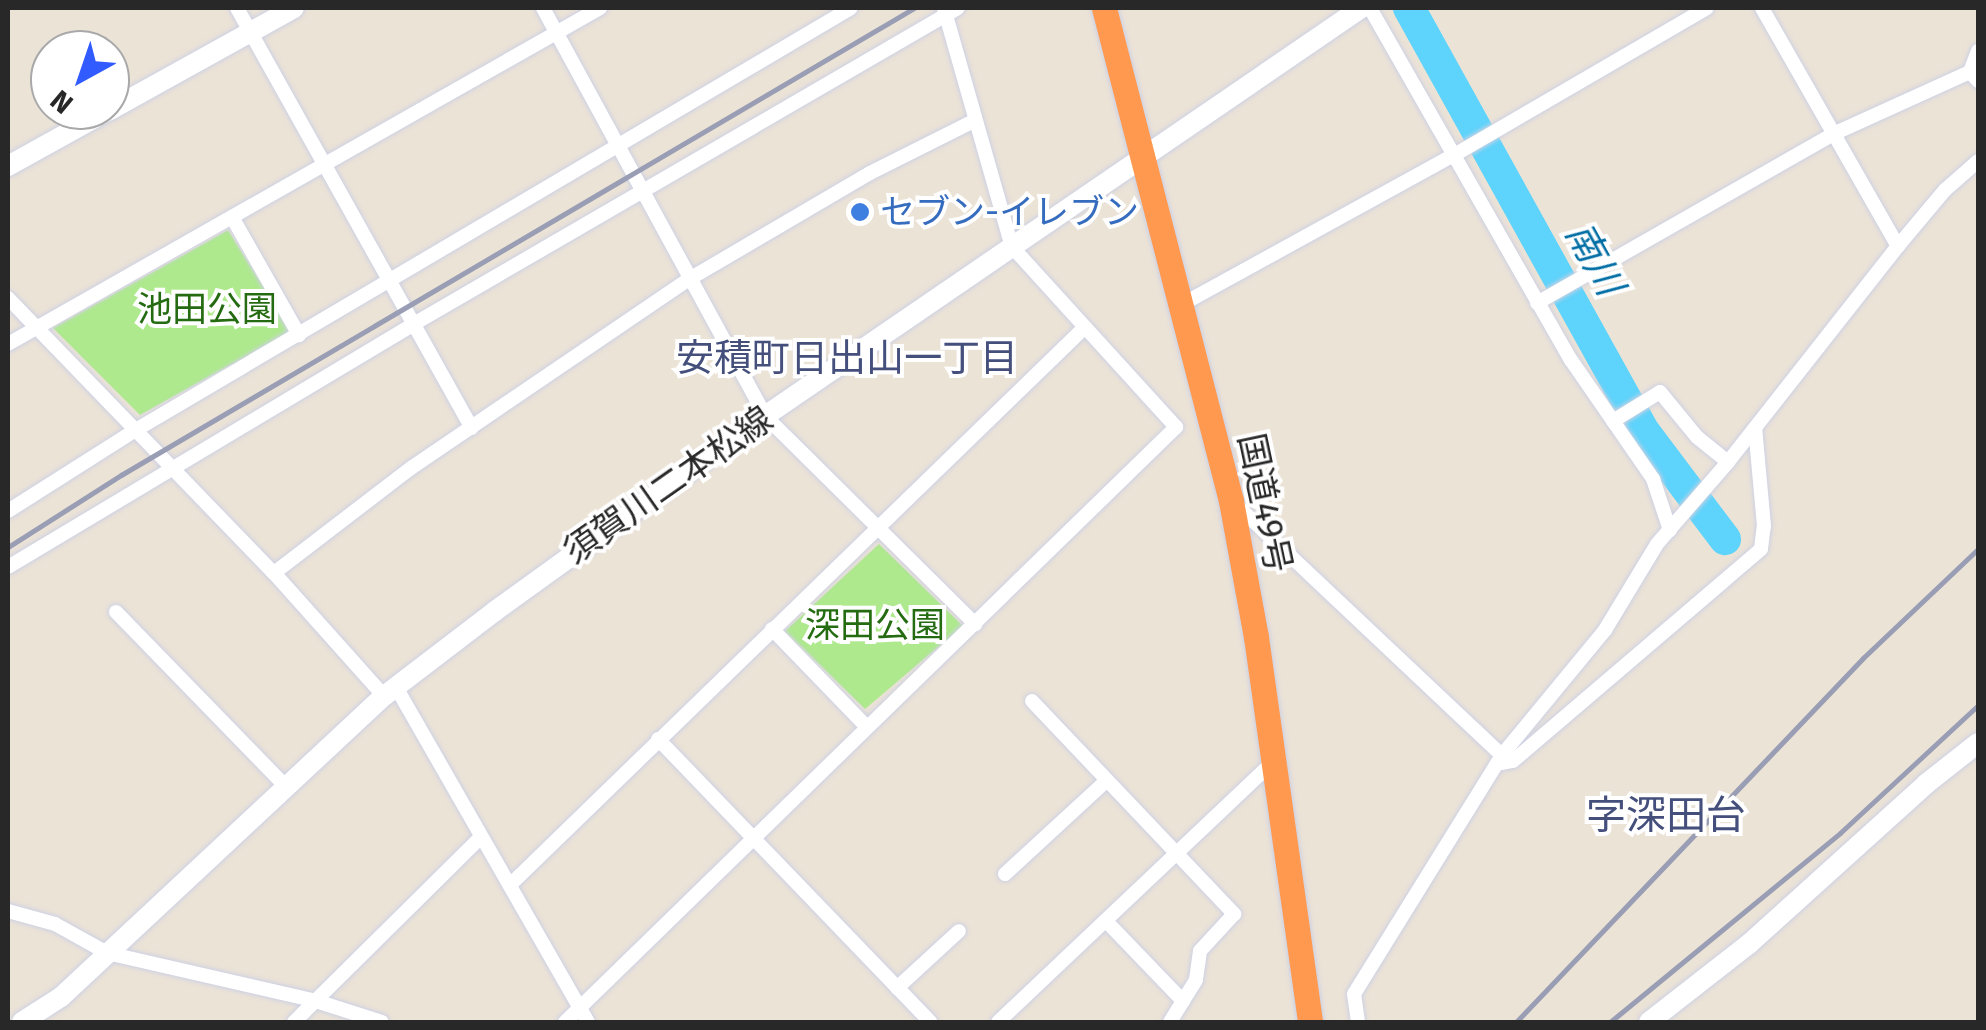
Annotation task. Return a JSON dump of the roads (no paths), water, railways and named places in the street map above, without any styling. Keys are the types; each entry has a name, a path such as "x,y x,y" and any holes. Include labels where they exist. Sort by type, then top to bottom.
{"highway":[{"name":"国道49号","path":"1104,8 1231,500 1274,762 1310,1022"}],"main road":[{"path":"130,99 294,8"},
{"name":"須賀川二本松線","path":"22,1022 61,997 390,691 584,544 1361,8"},
{"path":"8,166 74,130"},
{"path":"1648,1022 1749,944 1939,772 1978,743"}],"street":[{"path":"237,8 472,428"},
{"path":"544,8 766,416 974,624"},
{"path":"8,344 600,8"},
{"path":"8,510 134,431 851,8"},
{"path":"1370,8 1460,152 1541,301 1619,418 1653,478 1670,530"},
{"path":"1178,306 1460,152 1707,8"},
{"path":"1762,8 1831,135 1898,246"},
{"path":"8,568 949,10 974,121 1012,247 1176,427 565,1022"},
{"path":"1541,301 1831,135 1974,77 1978,51"},
{"path":"274,573 472,428 690,278 870,173 974,121"},
{"path":"1358,1022 1354,994 1500,759 1605,630 1670,530 1898,246 1945,190 1978,161"},
{"path":"232,217 299,334"},
{"path":"8,298 390,691 482,836 588,1022"},
{"path":"510,885 1084,328"},
{"path":"1619,418 1660,392 1697,437 1728,462"},
{"path":"1231,500 1500,759 1513,761 1760,549 1764,526 1755,428"},
{"path":"116,612 286,787"},
{"path":"772,629 866,725"},
{"path":"1032,701 1234,914 1200,951 1196,980 1170,1022"},
{"path":"658,739 930,1022"},
{"path":"998,1022 1274,762"},
{"path":"1005,874 1105,782"},
{"path":"294,1022 482,836"},
{"path":"8,912 55,924 107,954 316,1001 382,1022"},
{"path":"1106,922 1183,1001"},
{"path":"897,988 959,931"}],"waterway":[{"name":"南川","path":"1409,8 1645,433 1725,539"}],"railway":[{"path":"8,547 121,475 914,8"},
{"path":"1516,1022 1863,658 1978,549"},
{"path":"1610,1022 1840,833 1978,705"}],"place":[{"name":"セブン-イレブン","path":"860,212"}],"district":[{"name":"安積町日出山一丁目","path":"847,359"},
{"name":"字深田台","path":"1666,816"}],"park label":[{"name":"池田公園","path":"207,309"},
{"name":"深田公園","path":"875,625"}]}
